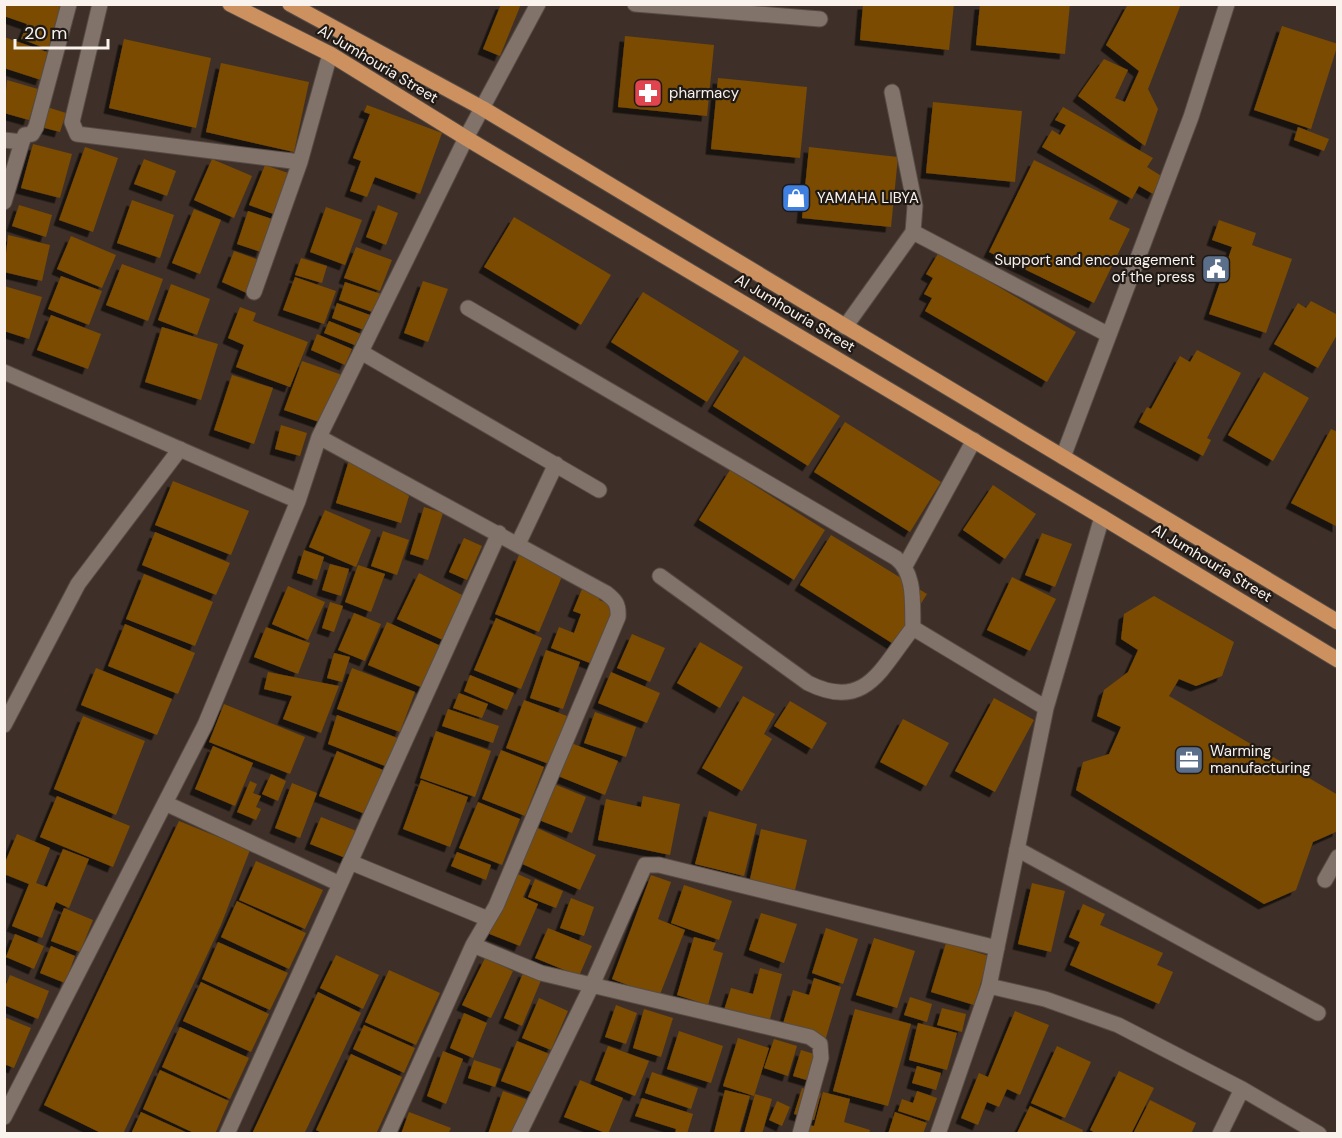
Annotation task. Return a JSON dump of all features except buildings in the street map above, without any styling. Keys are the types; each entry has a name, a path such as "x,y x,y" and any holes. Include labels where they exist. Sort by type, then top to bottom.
{"main road":[{"name":"Al Jumhouria Street","path":"230,4 330,54 465,138 974,440 1338,660"},
{"name":"Al Jumhouria Street","path":"290,4 482,108 1338,622"}],"street":[{"path":"4,202 22,142 25,135 32,134 36,127 69,4"},
{"path":"100,4 72,122 77,134 300,162"},
{"path":"4,1116 205,725 298,501 319,437 465,138 538,4"},
{"path":"635,4 820,19"},
{"path":"1063,458 1191,117 1227,4"},
{"path":"254,292 300,162 330,54"},
{"path":"845,327 913,231 915,206 892,92"},
{"path":"4,140 22,142"},
{"path":"913,231 1109,335"},
{"path":"468,308 661,419 905,566 909,576 913,628 873,679 859,691 841,694 825,692 808,683 660,576"},
{"path":"361,352 599,490"},
{"path":"4,372 298,501"},
{"path":"319,437 606,593 615,601 618,617 488,919 473,945 388,1134"},
{"path":"905,566 974,440"},
{"path":"4,725 78,584 180,449"},
{"path":"518,544 556,464"},
{"path":"938,1134 989,986 1046,708 1102,517"},
{"path":"227,1134 499,533"},
{"path":"913,628 1046,708"},
{"path":"165,803 340,884"},
{"path":"1017,849 1318,1012"},
{"path":"1324,880 1338,857"},
{"path":"350,862 488,919"},
{"path":"519,1134 592,985 645,865 659,865 997,948"},
{"path":"473,945 541,973 810,1037 820,1044 822,1058 800,1134"},
{"path":"989,986 1045,999 1118,1025 1242,1089 1320,1134"},
{"path":"1220,1134 1242,1089"}],"place":[{"name":"pharmacy","path":"648,93"},
{"name":"YAMAHA LIBYA","path":"796,198"},
{"name":"Support and encouragement of the press","path":"1216,269"},
{"name":"Warming manufacturing","path":"1189,760"}]}
